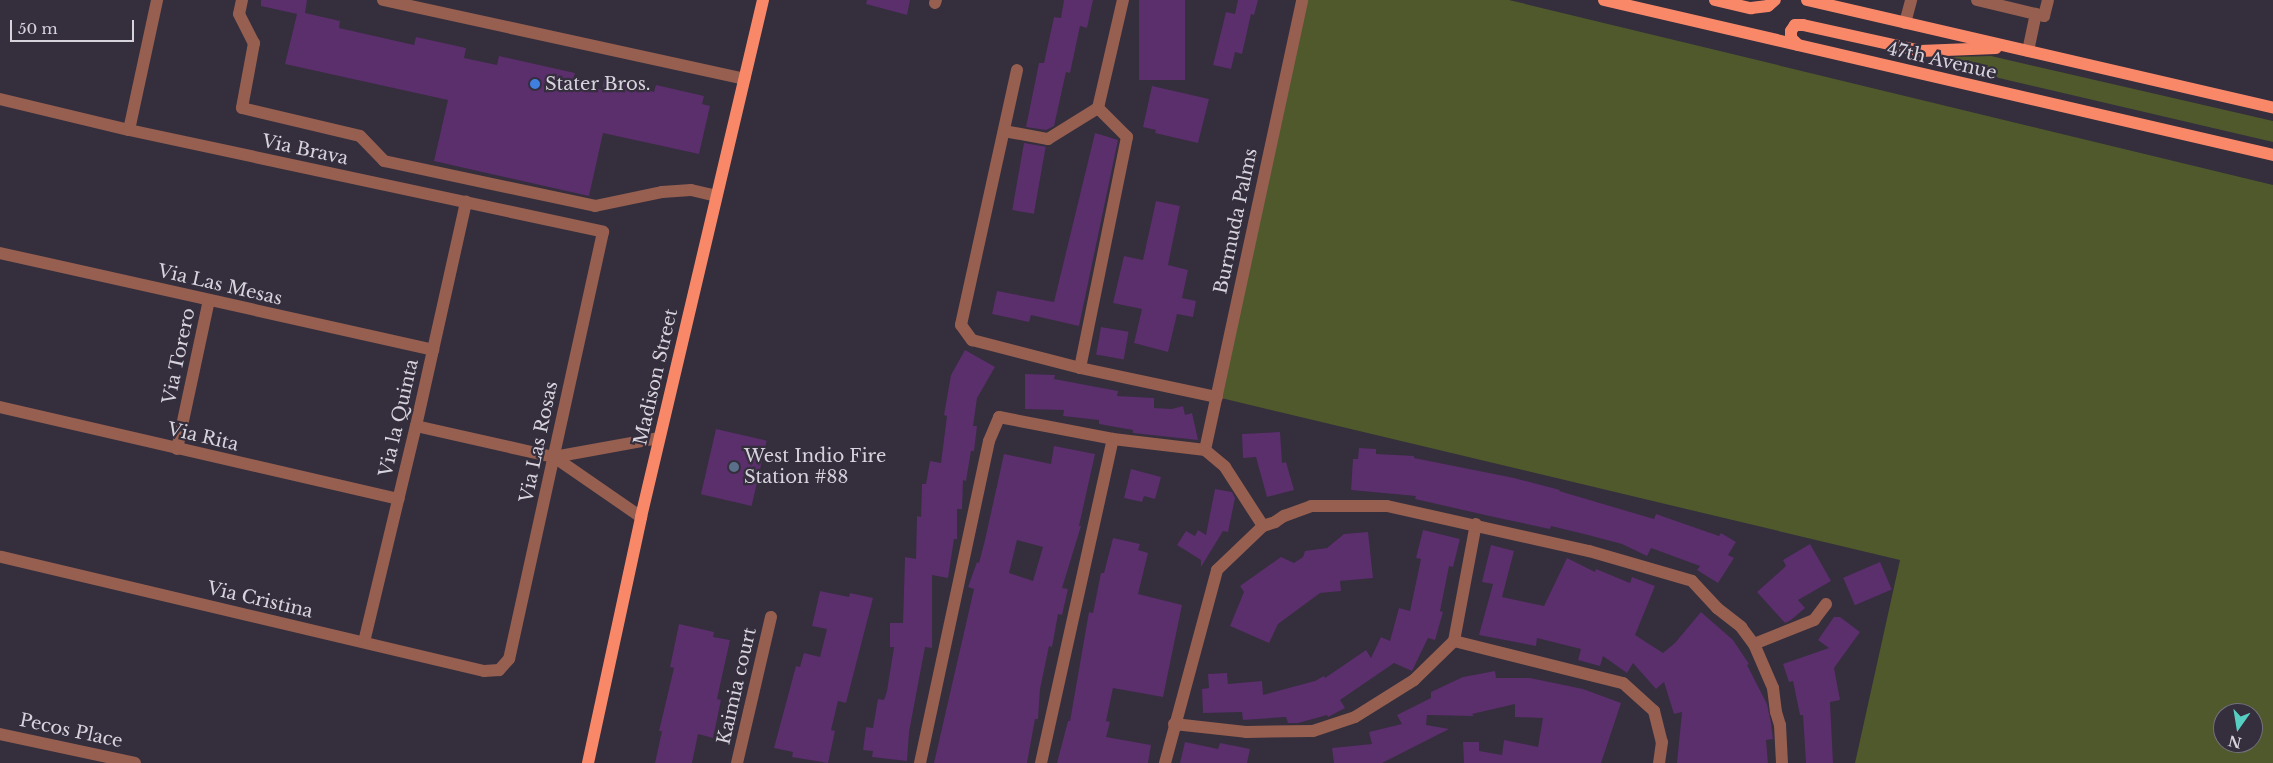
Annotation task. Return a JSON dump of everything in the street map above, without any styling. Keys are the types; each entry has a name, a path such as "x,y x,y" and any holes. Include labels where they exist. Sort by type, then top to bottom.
{"main road":[{"name":"Madison Street","path":"588,763 641,517 763,0"},
{"name":"47th Avenue","path":"1604,0 2273,155"},
{"path":"1715,0 1751,8 1768,6 1775,0"},
{"name":"47th Avenue","path":"1807,0 2273,108"},
{"path":"1798,45 1791,38 1791,31 1795,25 1803,25 1920,51 2013,48"}],"street":[{"path":"129,130 157,0"},
{"path":"242,0 239,14 254,43 242,108 360,136 384,161 595,206 662,192 691,190 716,196"},
{"path":"383,0 744,79"},
{"path":"1004,131 1048,139 1098,108 1123,0"},
{"name":"Burmuda Palms","path":"1205,450 1302,0"},
{"path":"1905,23 1911,0"},
{"path":"1977,0 2044,16 2048,0"},
{"path":"2028,51 2036,14"},
{"path":"1017,70 961,325 972,340 1080,368 1217,397"},
{"name":"Via Brava","path":"0,99 129,130 603,232"},
{"path":"1080,368 1127,137 1098,108"},
{"name":"Via la Quinta","path":"364,642 416,426 466,202"},
{"name":"Via Las Rosas","path":"509,659 603,232"},
{"name":"Via Las Mesas","path":"0,252 433,350"},
{"name":"Via Torero","path":"178,449 209,300"},
{"name":"Via Rita","path":"0,407 399,499"},
{"path":"920,763 989,442 999,417 1113,439 1205,450 1225,467 1263,526"},
{"path":"416,426 554,457 641,517"},
{"path":"554,457 660,438"},
{"path":"1041,763 1113,439"},
{"path":"1165,763 1216,570 1263,526 1311,506 1387,506 1476,524 1590,551 1692,581 1717,608 1741,627 1754,644 1773,688 1780,725 1782,763"},
{"path":"1174,724 1246,732 1313,731 1354,717 1414,680 1454,641 1476,524"},
{"name":"Via Cristina","path":"0,557 484,671 499,670 509,659"},
{"path":"1754,644 1814,620 1826,604"},
{"name":"Kaimia court","path":"737,763 771,617"},
{"path":"1454,641 1622,683 1654,711 1662,742 1659,763"},
{"name":"Pecos Place","path":"0,734 135,763"}],"green space":[{"path":"1302,0 1509,0 2273,185 2273,763 1855,763 1900,560 1217,397"},
{"path":"1991,56 2273,121 2273,142 1952,67 1952,57"}],"building":[{"path":"261,0 307,0 305,13 340,21 339,28 414,45 416,37 466,48 464,58 497,65 499,56 575,73 572,83 602,90 604,80 654,92 656,85 704,96 702,104 710,106 699,154 603,133 589,196 434,161 448,100 285,64 297,14 261,6"},
{"path":"867,0 910,0 907,15 866,4"},
{"path":"1064,0 1093,0 1087,28 1080,26 1070,73 1066,72 1054,126 1046,130 1026,127 1039,63 1044,63 1054,17 1061,18"},
{"path":"1139,0 1185,0 1185,80 1139,80"},
{"path":"1238,0 1258,0 1254,15 1251,14 1242,54 1235,52 1231,69 1213,65 1226,12 1235,14"},
{"path":"1152,86 1209,99 1198,143 1155,133 1156,130 1143,127"},
{"path":"1095,133 1118,140 1079,326 1031,315 1029,322 992,314 997,291 1054,302"},
{"path":"1024,143 1046,147 1034,214 1012,210"},
{"path":"1156,201 1180,206 1168,265 1188,270 1182,298 1196,301 1193,317 1177,314 1168,352 1134,343 1142,309 1113,303 1124,256 1143,260"},
{"path":"1101,327 1129,332 1124,359 1096,355"},
{"path":"965,350 995,367 977,398 973,426 977,426 974,451 971,451 966,481 963,480 962,509 957,509 957,539 954,539 948,578 932,575 932,648 925,647 909,732 907,761 872,757 873,751 863,750 866,727 873,728 878,699 884,700 887,691 894,647 890,647 890,623 903,623 905,557 916,559 917,516 921,517 922,484 926,484 930,461 941,463 947,416 944,415 951,375"},
{"path":"1025,374 1055,375 1054,379 1118,391 1117,396 1154,398 1154,408 1172,409 1183,406 1185,415 1192,413 1198,440 1133,433 1133,430 1099,424 1099,420 1063,416 1064,410 1025,409"},
{"name":"West Indio Fire Station #88","path":"716,429 767,441 752,506 701,494"},
{"path":"1280,432 1282,463 1286,462 1294,490 1267,497 1256,457 1243,458 1242,434"},
{"path":"1054,446 1095,454 1079,526 1081,526 1062,588 1068,589 1062,615 1058,614 1052,647 1049,646 1040,689 1038,719 1035,719 1027,763 934,763 974,589 968,587 977,562 979,563 1004,454 1051,464","holes":["1017,540 1043,547 1033,581 1009,573"]},
{"path":"1359,448 1376,449 1376,454 1414,456 1414,458 1514,478 1654,519 1656,514 1719,536 1721,533 1736,542 1728,555 1734,558 1718,583 1697,570 1700,566 1651,548 1647,556 1622,544 1551,526 1550,529 1494,517 1415,499 1416,496 1351,490 1353,459 1358,459"},
{"path":"1131,469 1161,477 1155,499 1144,496 1142,502 1124,498"},
{"path":"1215,489 1232,492 1235,498 1228,532 1223,531 1201,567 1201,560 1177,545 1186,531 1195,536 1198,530 1206,535"},
{"path":"1423,530 1460,539 1453,567 1449,566 1440,611 1443,612 1435,640 1428,638 1412,671 1394,663 1340,700 1345,708 1328,717 1327,715 1298,723 1288,723 1286,717 1243,720 1242,712 1203,713 1202,689 1209,688 1208,674 1227,673 1228,684 1262,681 1263,695 1315,681 1324,676 1325,678 1366,650 1371,658 1381,637 1390,641 1399,608 1410,611 1421,559 1416,558"},
{"path":"1368,532 1373,578 1340,581 1341,591 1320,593 1278,624 1269,643 1230,626 1244,592 1240,586 1281,557 1294,563 1303,557 1305,551 1327,548 1344,534"},
{"path":"1113,538 1140,544 1138,550 1148,553 1138,594 1182,605 1163,697 1113,688 1106,721 1110,722 1106,737 1151,745 1148,763 1057,763 1068,721 1070,721 1089,612 1093,613 1101,573 1104,573"},
{"path":"1810,544 1831,581 1798,600 1805,608 1785,623 1757,592 1786,566 1783,560"},
{"path":"1491,545 1514,551 1502,597 1544,606 1567,558 1595,572 1596,569 1630,583 1632,577 1655,586 1635,635 1663,653 1675,643 1701,612 1733,640 1749,664 1747,665 1767,704 1773,739 1766,740 1768,763 1677,763 1682,712 1674,714 1664,682 1656,689 1633,663 1627,673 1603,656 1600,666 1578,660 1581,649 1537,638 1536,646 1479,635 1493,584 1482,582"},
{"path":"1880,562 1892,590 1855,605 1843,578"},
{"path":"820,591 849,597 850,593 873,598 846,703 838,701 831,730 835,731 828,763 792,757 793,752 774,748 796,666 800,667 804,653 820,657 827,629 812,626"},
{"path":"1834,617 1840,617 1860,632 1834,668 1840,700 1830,702 1833,763 1806,763 1803,715 1800,715 1793,681 1789,682 1783,664 1829,648 1818,640"},
{"path":"679,624 714,632 713,637 730,640 717,699 721,700 713,738 698,734 692,763 655,763 662,731 659,731 674,668 670,667"},
{"path":"1495,671 1496,678 1530,678 1583,689 1621,703 1601,763 1464,763 1463,742 1479,742 1479,751 1502,755 1504,740 1538,747 1543,718 1515,717 1515,704 1472,714 1474,716 1427,715 1426,725 1449,729 1382,763 1334,763 1332,748 1372,744 1369,732 1402,724 1397,715 1431,698 1431,692 1463,677"},
{"path":"1185,742 1218,749 1220,743 1250,749 1247,763 1180,763"}],"place":[{"name":"Stater Bros.","path":"535,84"},
{"name":"West Indio Fire Station #88","path":"734,467"}]}
